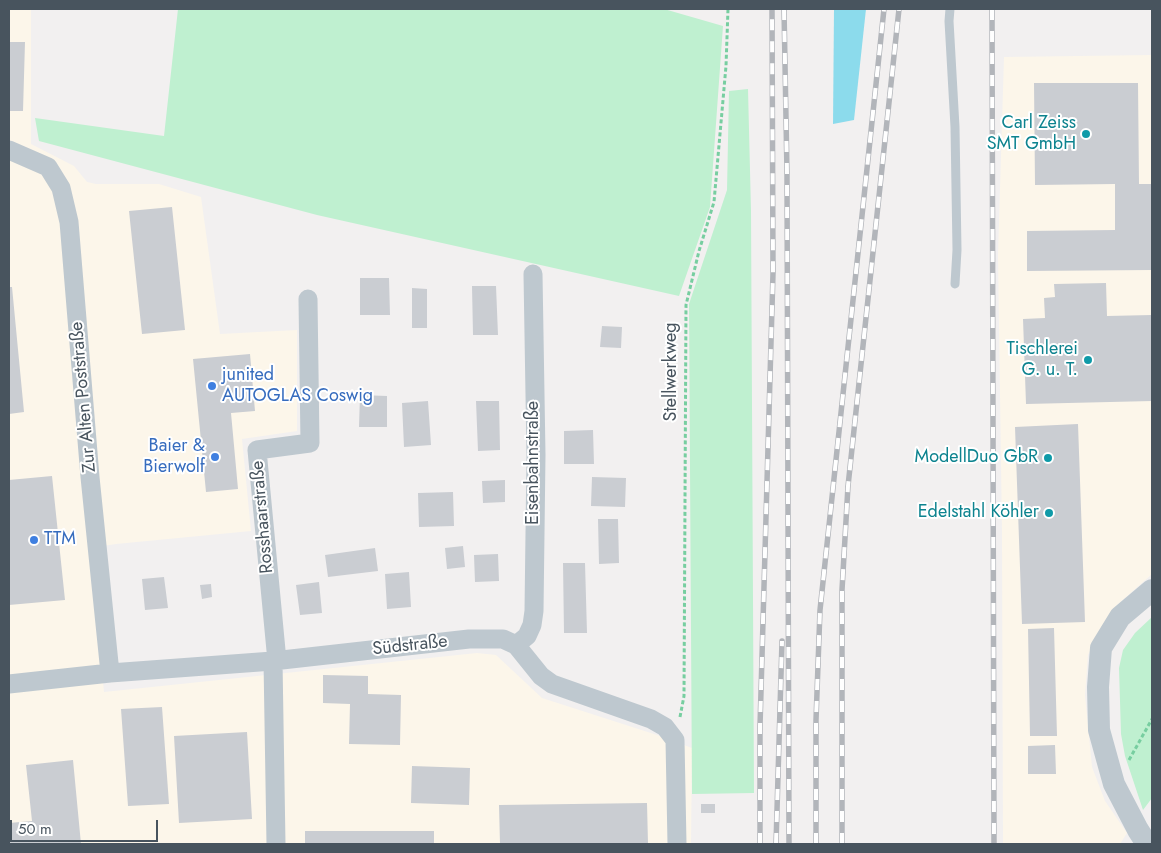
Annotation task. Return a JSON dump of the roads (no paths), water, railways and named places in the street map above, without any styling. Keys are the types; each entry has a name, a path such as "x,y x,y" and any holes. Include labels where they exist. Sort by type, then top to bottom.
{"street":[{"name":"Zur Alten Poststraße","path":"9,150 48,167 61,188 69,222 90,477 110,673"},
{"name":"Eisenbahnstraße","path":"516,645 527,636 532,625 534,611 536,455 533,274"},
{"name":"Rosshaarstraße","path":"276,844 275,661 257,450 310,442 308,299"},
{"path":"1148,844 1138,830 1114,784 1100,730 1098,687 1101,648 1120,617 1152,590"},
{"name":"Südstraße","path":"9,684 110,673 275,661 468,639 504,639 516,645"},
{"path":"516,645 541,676 552,684 651,719 665,727 675,740 677,844"}],"lane":[{"path":"950,9 949,30 955,127 957,250 955,284"}],"water":[{"path":"834,9 866,9 854,120 833,124"}],"railway":[{"path":"760,844 760,726 773,273 772,9"},
{"path":"784,9 787,173 789,844"},
{"path":"816,844 816,720 820,610 884,9"},
{"path":"842,844 842,590 848,486 899,9"},
{"path":"992,9 994,844"},
{"path":"776,844 782,641"}],"place":[{"name":"Carl Zeiss SMT GmbH","path":"1086,134"},
{"name":"Tischlerei G. u. T.","path":"1088,360"},
{"name":"junited AUTOGLAS Coswig","path":"212,386"},
{"name":"Baier & Bierwolf","path":"215,457"},
{"name":"ModellDuo GbR","path":"1048,458"},
{"name":"Edelstahl Köhler","path":"1049,513"},
{"name":"TTM","path":"34,540"}]}
